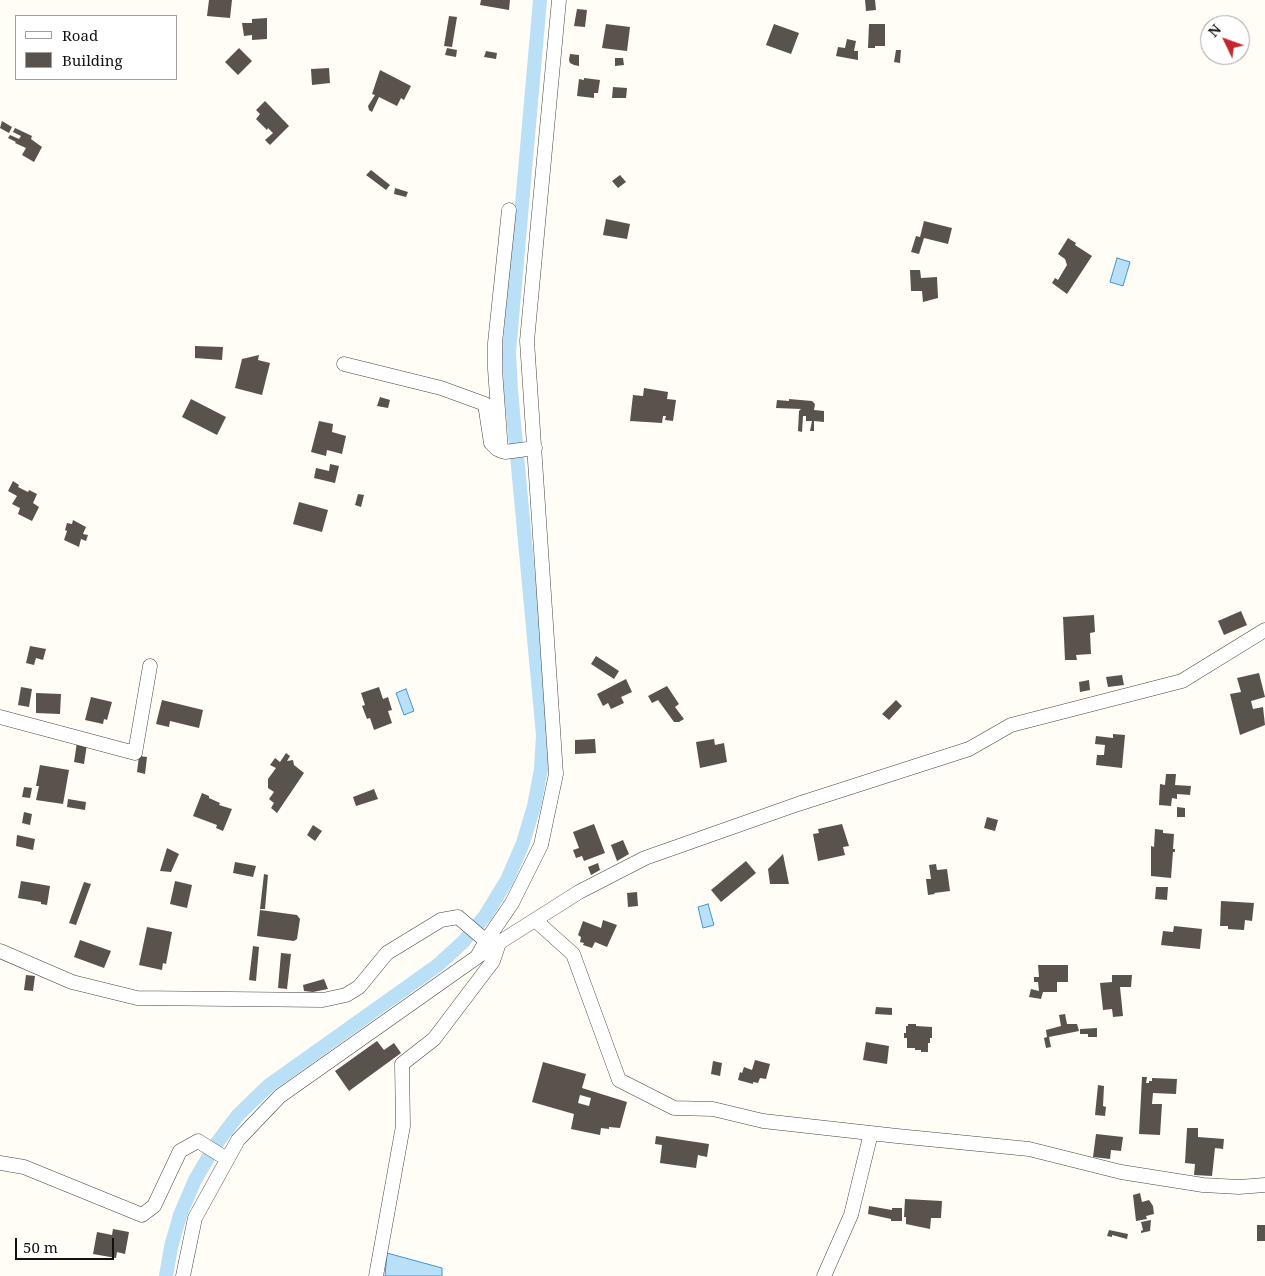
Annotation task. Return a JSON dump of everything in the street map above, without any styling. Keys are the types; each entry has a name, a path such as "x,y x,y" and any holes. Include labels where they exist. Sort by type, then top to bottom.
{"street":[{"path":"183,1276 195,1218 238,1140 280,1096 477,957 492,942 541,845 556,774 527,341 559,0"},
{"path":"503,451 496,369 496,343 508,210"},
{"path":"344,364 441,388 484,404 491,444 503,451 535,448"},
{"path":"492,942 535,920 579,892 645,858 798,804 969,749 1011,724 1182,681 1265,630"},
{"path":"0,717 135,753 150,666"},
{"path":"0,951 72,982 137,998 323,1000 346,995 359,988 388,953 441,920 458,917 492,942"},
{"path":"535,920 573,954 619,1080 674,1108 713,1109 763,1120 1029,1149 1121,1172 1203,1185 1239,1187 1265,1185"},
{"path":"376,1276 403,1126 402,1064 434,1039 493,961 492,942"},
{"path":"824,1276 851,1215 871,1133"},
{"path":"0,1162 24,1167 142,1215 154,1206 180,1151 198,1141 227,1159"}],"water":[{"path":"1117,258 1130,262 1123,286 1110,282"},
{"path":"406,689 414,711 404,715 396,693"},
{"path":"708,904 714,925 703,928 698,907"},
{"path":"387,1253 442,1268 442,1276 385,1276"}],"building":[{"path":"209,0 232,0 230,18 207,16"},
{"path":"481,0 510,0 509,10 480,5"},
{"path":"865,0 875,0 876,10 866,11"},
{"path":"577,9 587,10 585,27 574,26"},
{"path":"449,16 457,17 452,47 444,46"},
{"path":"267,18 267,39 252,40 252,35 244,36 242,23 252,23 252,19"},
{"path":"606,24 630,27 627,51 602,48"},
{"path":"774,24 799,33 791,54 766,45"},
{"path":"869,24 885,24 885,46 868,48"},
{"path":"847,39 856,41 854,51 858,51 858,60 836,56 838,47 845,48"},
{"path":"239,48 252,61 238,75 225,62"},
{"path":"447,48 457,50 456,57 445,55"},
{"path":"896,50 901,50 900,63 894,62"},
{"path":"486,51 497,53 496,59 484,57"},
{"path":"570,54 579,55 579,66 570,63"},
{"path":"615,58 623,58 624,65 615,66"},
{"path":"329,68 330,83 312,85 311,69"},
{"path":"380,70 411,86 404,100 401,98 397,106 379,97 372,112 368,106 375,95 372,94"},
{"path":"584,78 600,80 598,93 594,93 594,98 577,96 579,79 584,80"},
{"path":"613,87 627,88 626,98 612,98"},
{"path":"265,101 289,126 270,145 265,140 273,133 256,119 260,114 256,110"},
{"path":"2,121 12,127 9,133 0,128"},
{"path":"15,128 32,136 31,139 42,147 34,162 22,155 26,148 8,138 10,135 19,139 21,136 13,132"},
{"path":"371,170 390,185 386,190 366,175"},
{"path":"620,175 626,182 618,188 612,181"},
{"path":"395,188 408,192 406,197 394,194"},
{"path":"606,219 630,224 627,239 603,235"},
{"path":"924,221 952,228 948,244 924,238 919,254 911,252 916,236 920,237"},
{"path":"1068,238 1092,256 1067,294 1052,283 1055,278 1058,280 1067,265 1065,259 1058,254"},
{"path":"910,270 920,270 921,278 937,277 938,298 923,302 922,291 911,291"},
{"path":"195,346 223,347 222,360 195,358"},
{"path":"259,355 258,360 270,363 262,395 235,388 242,359"},
{"path":"644,388 668,392 667,399 676,400 673,421 665,420 666,416 663,416 662,423 630,421 633,395 643,396"},
{"path":"380,397 390,400 388,408 377,406"},
{"path":"191,399 226,417 217,435 182,417"},
{"path":"789,399 812,401 815,404 814,410 824,411 824,422 814,421 814,431 810,431 812,421 806,421 806,416 803,416 802,432 798,431 799,411 801,409 776,408 777,400 789,401"},
{"path":"319,421 333,424 332,432 346,436 342,454 327,450 326,456 311,452"},
{"path":"330,464 339,466 335,483 314,478 316,468 329,471"},
{"path":"13,481 19,485 18,487 37,494 33,503 39,507 32,521 18,514 20,508 12,504 17,496 8,491"},
{"path":"358,494 364,495 361,507 355,505"},
{"path":"299,502 328,510 322,532 293,524"},
{"path":"73,520 86,527 83,534 88,535 86,541 81,539 79,547 64,540 67,523 72,524"},
{"path":"1241,611 1247,625 1224,635 1218,621"},
{"path":"1094,615 1095,632 1090,633 1091,654 1076,655 1077,660 1065,660 1063,617"},
{"path":"30,646 46,649 43,660 36,658 34,665 26,663"},
{"path":"596,656 619,671 614,679 591,664"},
{"path":"1259,673 1265,697 1251,701 1253,709 1263,707 1265,725 1240,735 1230,694 1241,692 1237,678"},
{"path":"1122,675 1124,685 1108,687 1106,677"},
{"path":"626,679 632,692 621,697 624,703 611,709 608,703 603,706 597,694"},
{"path":"1089,680 1090,690 1080,692 1079,682"},
{"path":"667,686 679,704 675,707 684,719 679,722 674,722 658,700 652,703 648,696"},
{"path":"21,687 32,689 29,707 18,705"},
{"path":"379,687 383,699 388,697 392,710 388,711 392,723 374,730 370,718 367,719 362,706 365,705 361,693"},
{"path":"36,693 61,694 60,714 36,713"},
{"path":"91,697 112,702 107,720 104,719 103,724 85,720"},
{"path":"162,700 203,710 199,728 170,721 169,727 156,724"},
{"path":"896,700 902,706 889,720 882,714"},
{"path":"1113,734 1125,735 1122,768 1096,765 1097,755 1104,755 1105,745 1095,744 1096,736 1113,738"},
{"path":"595,739 596,753 575,754 575,740"},
{"path":"714,739 715,745 724,743 727,762 700,768 696,742"},
{"path":"77,742 87,744 84,764 74,762"},
{"path":"286,753 290,756 287,761 293,760 294,765 304,773 277,813 271,808 274,803 269,799 274,792 268,788 268,779 276,768 270,765 275,758 280,762"},
{"path":"139,756 147,757 145,774 137,772"},
{"path":"40,765 69,770 63,804 36,800 39,786 36,786"},
{"path":"1166,774 1176,774 1175,785 1191,786 1190,795 1177,794 1177,799 1172,798 1171,806 1159,805 1160,784 1165,785"},
{"path":"24,787 32,788 30,798 22,797"},
{"path":"374,789 378,799 356,806 353,797"},
{"path":"202,793 220,803 219,805 232,809 223,831 216,828 217,825 193,816"},
{"path":"68,799 86,802 85,810 67,807"},
{"path":"1177,807 1185,808 1185,817 1177,817"},
{"path":"24,812 32,814 30,825 22,823"},
{"path":"987,817 998,820 995,831 984,828"},
{"path":"594,824 605,853 584,861 582,856 576,858 573,850 579,848 573,832"},
{"path":"842,824 849,846 843,847 845,855 818,861 813,834 819,833 818,829"},
{"path":"313,825 322,831 315,841 307,835"},
{"path":"1155,829 1163,830 1163,833 1174,834 1173,849 1175,849 1175,852 1173,852 1171,878 1151,876 1151,846 1154,847"},
{"path":"17,835 35,839 33,850 16,846"},
{"path":"623,840 629,854 617,861 611,845"},
{"path":"167,848 179,854 171,872 160,871"},
{"path":"783,854 789,884 770,884 768,869"},
{"path":"746,861 756,873 721,902 711,890"},
{"path":"235,862 256,866 253,877 233,873"},
{"path":"598,863 600,870 591,875 588,867"},
{"path":"936,864 937,870 947,869 950,891 928,895 926,879 931,879 929,865"},
{"path":"264,874 268,875 265,909 260,909"},
{"path":"21,881 50,886 47,905 41,904 41,902 18,898"},
{"path":"175,881 192,885 187,908 170,904"},
{"path":"84,882 91,884 76,925 69,923"},
{"path":"1156,887 1168,887 1167,900 1155,899"},
{"path":"637,892 638,906 628,907 627,893"},
{"path":"1221,901 1254,903 1252,921 1245,920 1244,930 1228,929 1228,926 1220,926"},
{"path":"260,910 297,915 300,919 297,939 294,941 257,936"},
{"path":"603,920 617,925 607,947 595,942 592,948 583,945 584,943 580,942 581,937 578,935 583,921 601,928"},
{"path":"1174,926 1202,929 1200,949 1161,945 1163,931 1173,932"},
{"path":"147,927 172,932 166,964 163,963 162,970 139,965"},
{"path":"80,940 111,951 104,968 74,957"},
{"path":"253,946 259,947 256,981 249,980"},
{"path":"281,953 291,954 287,989 278,988"},
{"path":"1038,965 1068,965 1068,982 1057,982 1057,992 1043,992 1041,999 1029,997 1031,989 1039,991 1038,982 1034,982 1034,977 1039,977"},
{"path":"26,975 35,976 33,991 24,990"},
{"path":"1112,975 1132,975 1131,987 1120,987 1123,1016 1113,1017 1112,1009 1103,1010 1100,983 1112,982"},
{"path":"324,979 328,989 313,992 304,991 303,985"},
{"path":"876,1007 892,1008 892,1015 875,1014"},
{"path":"1065,1014 1067,1024 1077,1024 1079,1031 1049,1037 1051,1047 1046,1048 1044,1038 1047,1037 1046,1030 1061,1026 1059,1015"},
{"path":"908,1024 932,1027 932,1038 930,1038 930,1043 928,1043 928,1052 907,1048 907,1038 904,1038 904,1033 906,1033 906,1026"},
{"path":"1097,1028 1097,1037 1088,1037 1088,1034 1080,1034 1080,1029"},
{"path":"377,1041 384,1050 394,1043 401,1053 349,1091 335,1071"},
{"path":"866,1042 889,1046 887,1064 863,1060"},
{"path":"755,1060 770,1064 766,1079 760,1078 758,1083 753,1082 753,1084 738,1080 740,1072 742,1073 744,1067 752,1070"},
{"path":"713,1061 722,1063 720,1076 711,1074"},
{"path":"543,1062 586,1074 582,1088 627,1102 620,1128 601,1128 600,1135 571,1129 574,1114 532,1102","holes":["580,1095 591,1098 589,1106 578,1103"]},
{"path":"1142,1077 1147,1077 1146,1083 1152,1081 1152,1078 1177,1079 1176,1094 1153,1093 1152,1104 1162,1104 1160,1135 1139,1134"},
{"path":"1098,1085 1104,1086 1103,1106 1106,1107 1105,1116 1095,1115"},
{"path":"1187,1128 1198,1128 1198,1137 1224,1139 1223,1149 1215,1148 1212,1176 1194,1175 1195,1164 1185,1163"},
{"path":"1096,1134 1123,1137 1121,1151 1111,1150 1110,1159 1093,1157"},
{"path":"656,1136 709,1144 707,1157 698,1155 696,1168 660,1163 662,1145 655,1144"},
{"path":"1140,1193 1142,1202 1149,1200 1153,1206 1154,1214 1146,1216 1147,1219 1136,1221 1133,1195"},
{"path":"905,1199 942,1201 941,1218 931,1218 930,1229 906,1224 906,1217 904,1217"},
{"path":"869,1206 892,1210 892,1208 902,1208 902,1221 891,1221 891,1219 868,1214"},
{"path":"1151,1220 1150,1231 1141,1233 1143,1230 1141,1222"},
{"path":"1257,1225 1265,1225 1265,1241 1257,1241"},
{"path":"113,1229 129,1232 125,1254 117,1252 116,1258 93,1254 97,1232 112,1235"},
{"path":"1109,1230 1128,1234 1127,1239 1112,1235 1112,1237 1107,1236"}],"waterway":[{"path":"166,1276 171,1247 180,1215 195,1180 216,1144 238,1115 268,1086 438,965 463,942 485,916 507,880 523,843 534,806 541,769 543,735 509,352 540,0"}]}
